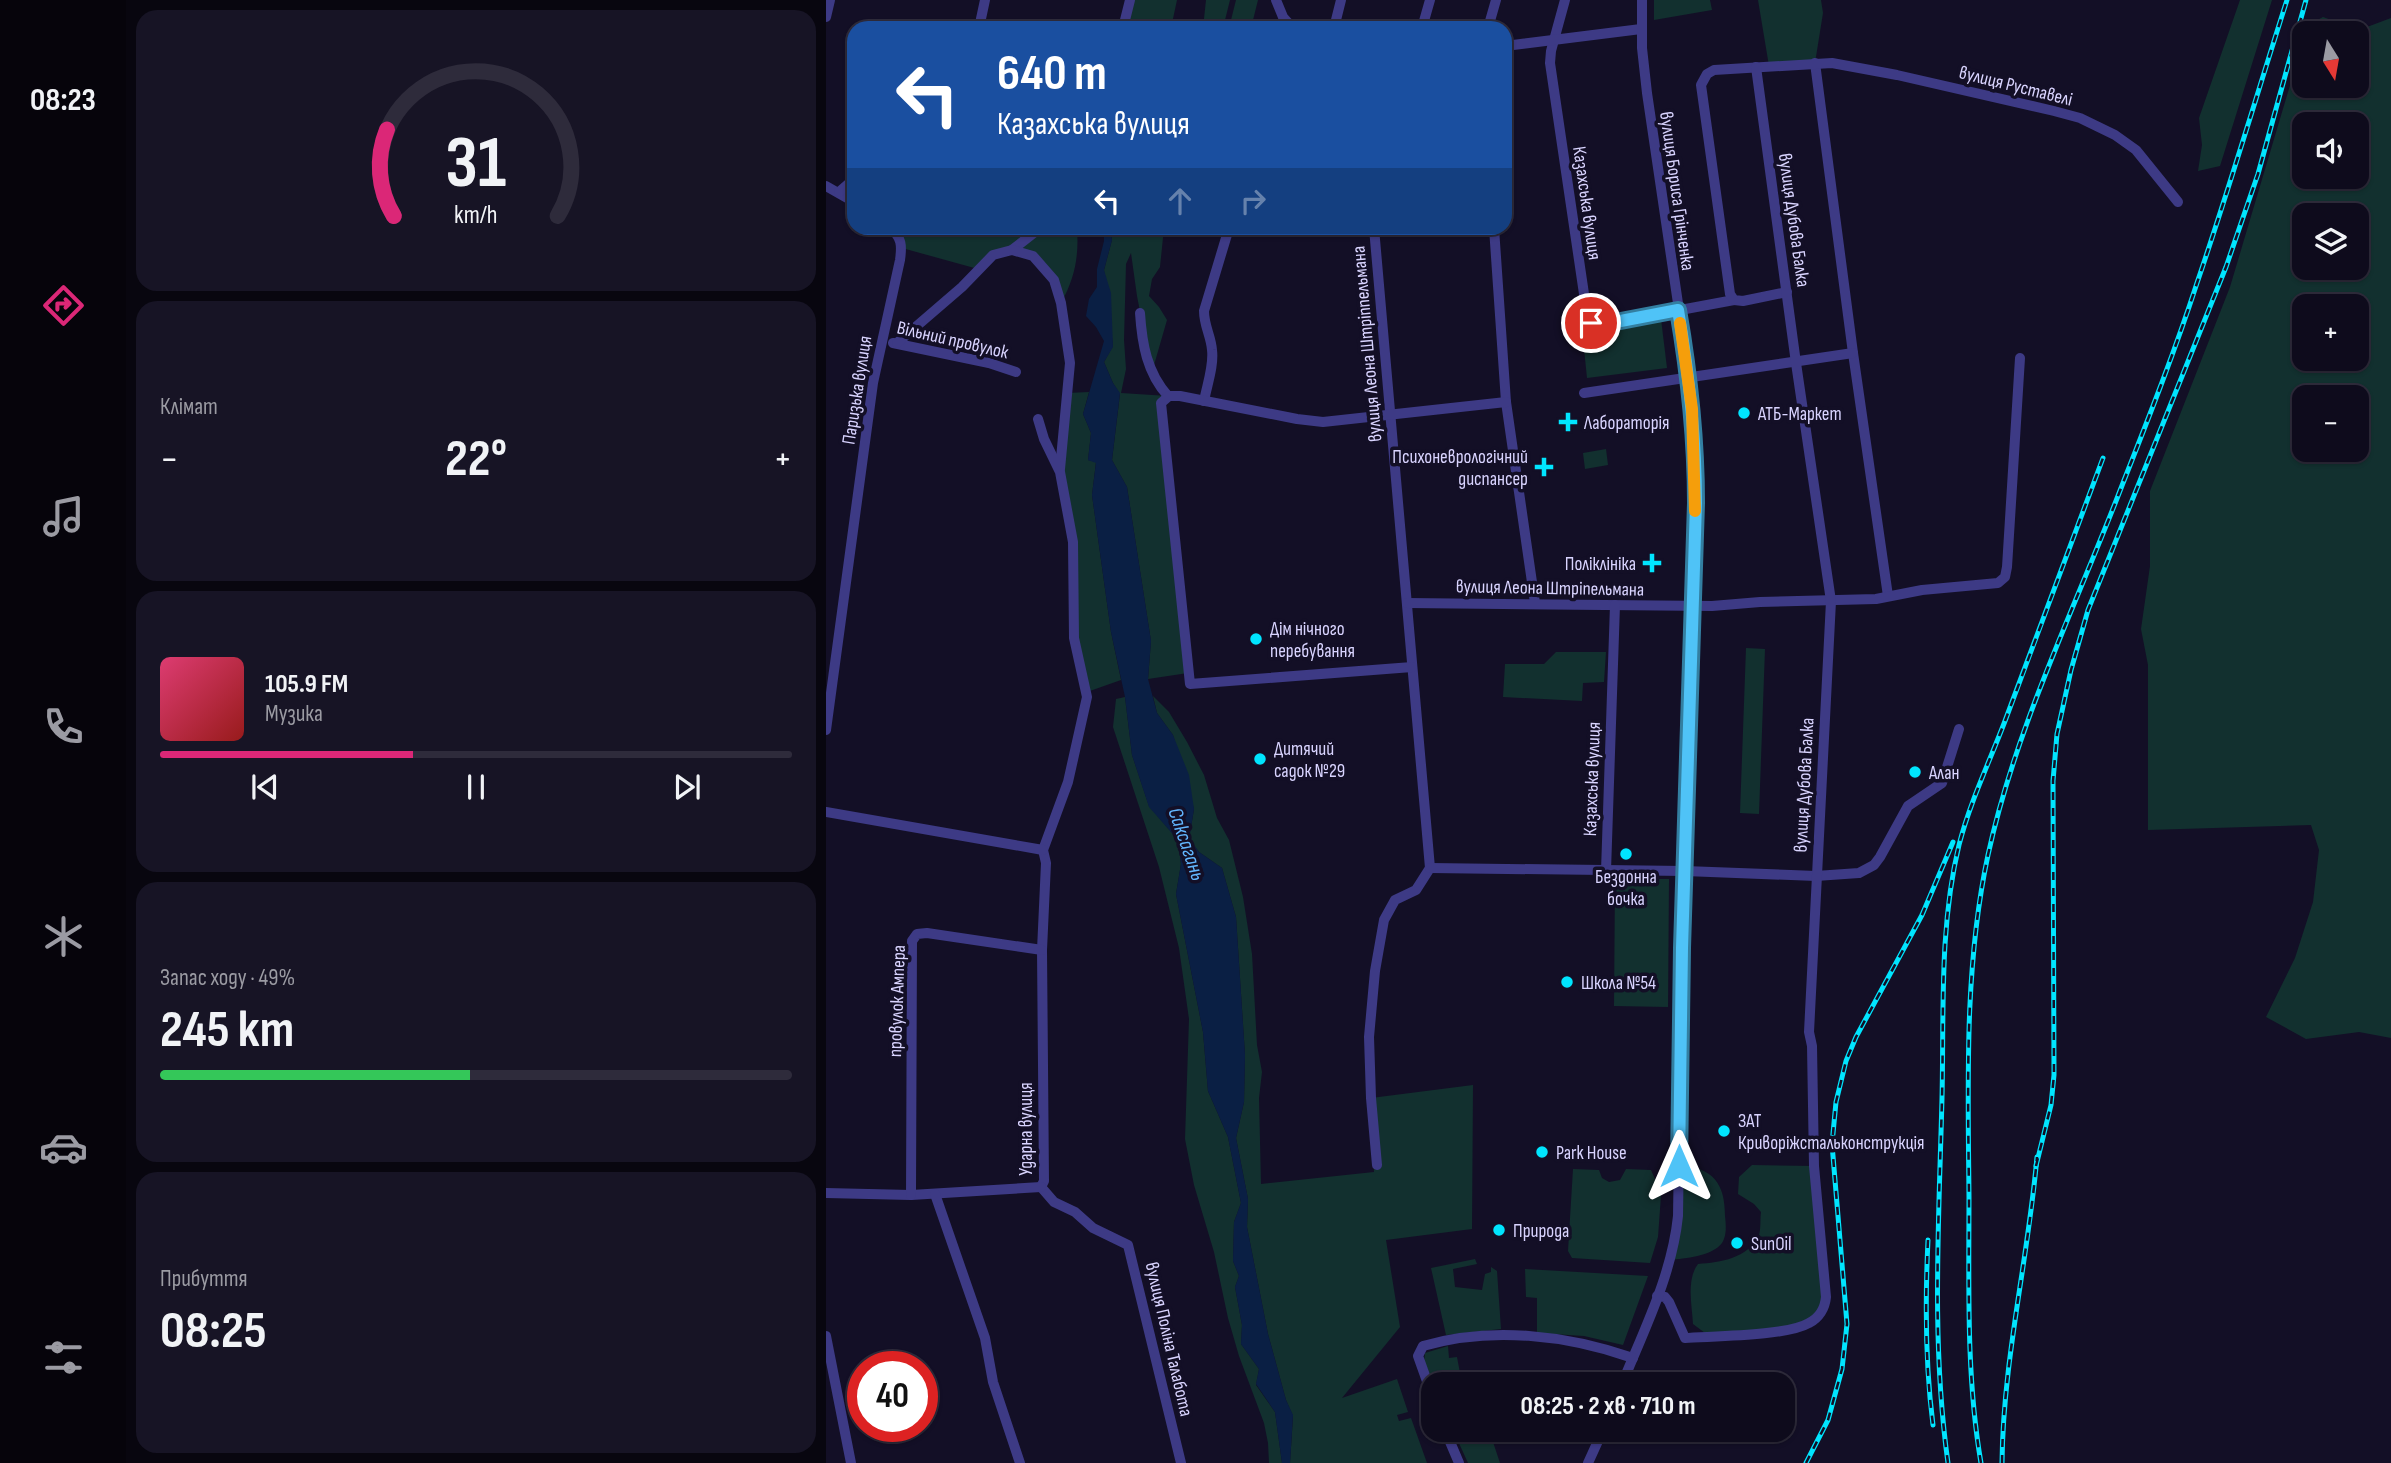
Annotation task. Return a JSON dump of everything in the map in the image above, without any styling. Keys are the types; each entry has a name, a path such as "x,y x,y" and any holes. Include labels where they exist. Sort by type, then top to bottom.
{"street":[{"path":"826,17 830,0"},
{"path":"980,21 985,0"},
{"path":"1125,21 1130,0"},
{"path":"1276,0 1286,21"},
{"path":"1336,21 1341,0"},
{"path":"1424,21 1430,0"},
{"path":"1490,21 1496,0"},
{"name":"Казахська вулиця","path":"1565,0 1550,63 1588,321 1598,325 1678,310"},
{"name":"вулиця Бориса Грінченка","path":"1627,1372 1675,1241 1678,1216 1695,461 1689,378 1647,93 1641,29 1642,0"},
{"path":"1512,45 1641,29"},
{"path":"1815,62 1888,596"},
{"name":"вулиця Руставелі","path":"1734,300 1730,294 1701,83 1707,74 1714,70 1832,63 1897,75 2080,118 2115,135 2136,150 2178,202"},
{"name":"вулиця Дубова Балка","path":"1657,1296 1670,1301 1685,1338 1797,1328 1817,1318 1825,1304 1814,1166 1810,1032 1831,601 1756,67"},
{"path":"839,192 847,185"},
{"path":"826,186 847,197"},
{"name":"Паризька вулиця","path":"826,730 881,341 902,248 898,235"},
{"path":"897,343 962,288 983,263 993,255 1012,250 1031,235"},
{"path":"1204,401 1213,355 1205,331 1204,311 1227,235"},
{"name":"вулиця Леона Штріппельмана","path":"1375,235 1430,868"},
{"path":"1494,235 1506,402 1535,603"},
{"path":"1012,250 1033,256 1054,280 1060,303 1070,374 1060,472"},
{"path":"1678,310 1787,292"},
{"path":"1140,313 1142,342 1149,367 1168,397"},
{"name":"Вільний провулок","path":"881,341 989,363 1016,372"},
{"path":"1584,393 1853,353"},
{"name":"вулиця Леона Штріпельмана","path":"1407,603 1693,607 1831,601 1998,583 2005,577 2007,567 2020,358"},
{"path":"1412,667 1190,684 1161,403 1168,397 1180,396 1323,422 1506,402"},
{"name":"Ударна вулиця","path":"935,1194 1041,1187 1044,1181 1042,950 1046,863 1043,850 1068,782 1087,697 1074,638 1073,542 1060,472 1044,439 1038,419"},
{"name":"Казахська вулиця","path":"1606,870 1615,605"},
{"path":"1377,1165 1369,1037 1375,971 1384,920 1395,900 1416,890 1430,868 1685,871 1816,876 1859,873 1874,865 1903,811 1942,783 1959,729"},
{"path":"826,812 1043,850"},
{"name":"провулок Ампера","path":"911,1195 912,941 917,934 927,933 1042,950"},
{"name":"вулиця Поліна Талабота","path":"1041,1187 1054,1202 1075,1212 1093,1228 1129,1245 1181,1463"},
{"path":"826,1193 935,1194 985,1338 993,1382 1020,1463"},
{"path":"1424,1372 1418,1356 1423,1346 1442,1340 1489,1335 1549,1338 1593,1344 1633,1358"},
{"path":"826,1336 851,1463"},
{"path":"1451,1442 1459,1463"},
{"path":"1588,1463 1598,1442"}],"green space":[{"path":"1130,0 1177,0 1172,21 1125,21"},
{"path":"1206,0 1230,0 1225,21 1204,21"},
{"path":"1236,0 1258,0 1253,21 1231,21"},
{"path":"1654,0 1710,0 1712,10 1654,20"},
{"path":"1758,0 1821,0 1823,13 1815,63 1769,66"},
{"path":"2240,0 2272,0 2220,166 2198,171 2202,145 2199,118"},
{"path":"2323,17 2334,21 2316,21"},
{"path":"2391,18 2391,1038 2359,1032 2306,1039 2266,1017 2295,958 2313,902 2319,850 2311,825 2148,830 2148,665 2141,629 2150,566 2150,491 2230,287 2292,79 2292,98 2370,98 2370,26"},
{"path":"894,235 1077,235 1075,267 1061,303 1045,268 1031,258 1011,250 978,269 902,248"},
{"path":"1111,235 1163,235 1160,267 1152,279 1149,296 1167,320 1152,372 1131,253 1126,264 1126,369 1121,393 1168,396 1161,403 1188,673 1148,679 1151,641 1127,487 1112,460 1120,394 1104,362 1113,346 1104,270"},
{"path":"1661,319 1667,368 1587,378 1582,329"},
{"path":"1089,392 1083,414 1091,433 1088,460 1096,462 1092,495 1111,632 1121,680 1087,692 1077,657 1073,542 1060,472 1067,393"},
{"path":"1606,449 1608,465 1585,469 1583,453"},
{"path":"1746,648 1765,649 1759,814 1740,813"},
{"path":"1556,652 1606,652 1604,682 1583,683 1582,701 1503,697 1505,664 1544,664"},
{"path":"1153,696 1169,712 1204,775 1217,818 1229,840 1243,897 1252,954 1257,1045 1262,1072 1259,1098 1261,1184 1374,1172 1371,1098 1473,1085 1472,1229 1386,1240 1400,1327 1342,1398 1397,1379 1408,1412 1397,1415 1399,1421 1411,1418 1427,1463 1290,1463 1293,1416 1268,1334 1247,1227 1248,1199 1236,1138 1244,1102 1245,1055 1236,917 1222,868 1199,852 1189,839 1194,809 1173,735 1157,713"},
{"path":"1125,697 1132,755 1149,806 1178,840 1181,864 1176,894 1203,1032 1208,1091 1228,1137 1241,1203 1234,1222 1233,1261 1239,1276 1235,1287 1242,1325 1241,1344 1259,1369 1256,1385 1275,1412 1282,1463 1269,1463 1264,1423 1239,1356 1214,1252 1194,1185 1185,1139 1189,1019 1179,948 1159,867 1113,727 1116,699"},
{"path":"1615,879 1669,879 1668,1007 1614,1006"},
{"path":"1679,1165 1701,1170 1715,1179 1723,1195 1726,1230 1722,1243 1717,1248 1697,1256 1670,1260"},
{"path":"1752,1165 1814,1166 1826,1297 1809,1324 1709,1336 1693,1324 1692,1277 1698,1264 1733,1258 1748,1249 1759,1235 1761,1212 1738,1194 1739,1177"},
{"path":"1573,1169 1599,1170 1602,1178 1609,1182 1620,1180 1626,1169 1651,1170 1655,1179 1662,1182 1658,1237 1650,1263 1572,1258 1568,1251"},
{"path":"1475,1259 1477,1264 1453,1269 1455,1287 1482,1290 1485,1274 1491,1272 1491,1267 1497,1271 1501,1329 1446,1335 1431,1268"},
{"path":"1525,1269 1648,1276 1623,1345 1584,1336 1537,1333 1537,1298 1526,1297"},
{"path":"1448,1346 1449,1358 1457,1357 1460,1372 1429,1372 1424,1361 1425,1353"},
{"path":"1458,1442 1493,1442 1500,1463 1468,1463"}],"water":[{"name":"Саксагань","path":"1104,235 1111,235 1104,270 1111,293 1113,347 1104,362 1120,393 1112,460 1127,487 1151,641 1148,679 1157,713 1173,735 1189,775 1194,809 1189,839 1199,852 1222,868 1236,917 1245,1055 1244,1102 1236,1138 1248,1199 1247,1227 1268,1334 1286,1400 1293,1415 1290,1463 1282,1463 1275,1412 1256,1384 1259,1369 1241,1344 1242,1325 1235,1287 1239,1276 1233,1261 1234,1222 1241,1203 1228,1137 1208,1091 1203,1032 1176,894 1181,864 1178,840 1149,807 1132,755 1125,697 1111,632 1092,495 1096,463 1088,460 1091,433 1083,414 1104,341 1086,316 1089,299 1097,287 1097,269"}],"railway":[{"path":"1981,1463 1969,1330 1968,1069 1975,940 1988,855 2014,760 2031,713 2180,334 2287,0"},
{"path":"2036,1166 2051,1105 2054,1075 2053,781 2057,734 2071,670 2088,610 2226,267 2258,174 2306,0"},
{"path":"1948,1463 1939,1372 1938,1327 1944,971 1948,908 1959,845 1969,813 2103,458"},
{"path":"1806,1463 1828,1420 1842,1369 1847,1324 1832,1144 1836,1102 1846,1061 1856,1037 1922,915 1953,842"},
{"path":"2002,1463 2011,1348 2037,1157"},
{"path":"1928,1240 1926,1332 1933,1425"}],"slow traffic":[{"path":"1680,323 1695,440 1695,511"}],"place":[{"name":"АТБ-Маркет","path":"1744,413"},
{"name":"Лабораторія","path":"1568,422"},
{"name":"Психоневрологічний диспансер","path":"1544,467"},
{"name":"Поліклініка","path":"1652,563"},
{"name":"Дім нічного перебування","path":"1256,639"},
{"name":"Дитячий садок №29","path":"1260,759"},
{"name":"Алан","path":"1915,772"},
{"name":"Бездонна бочка","path":"1626,854"},
{"name":"Школа №54","path":"1567,982"},
{"name":"ЗАТ Криворіжстальконструкція","path":"1724,1131"},
{"name":"Park House","path":"1542,1152"},
{"name":"Природа","path":"1499,1230"},
{"name":"SunOil","path":"1737,1243"}],"route":[{"path":"1591,323 1605,324 1678,310 1689,378 1695,440 1696,503 1682,948 1679,1166"}]}
